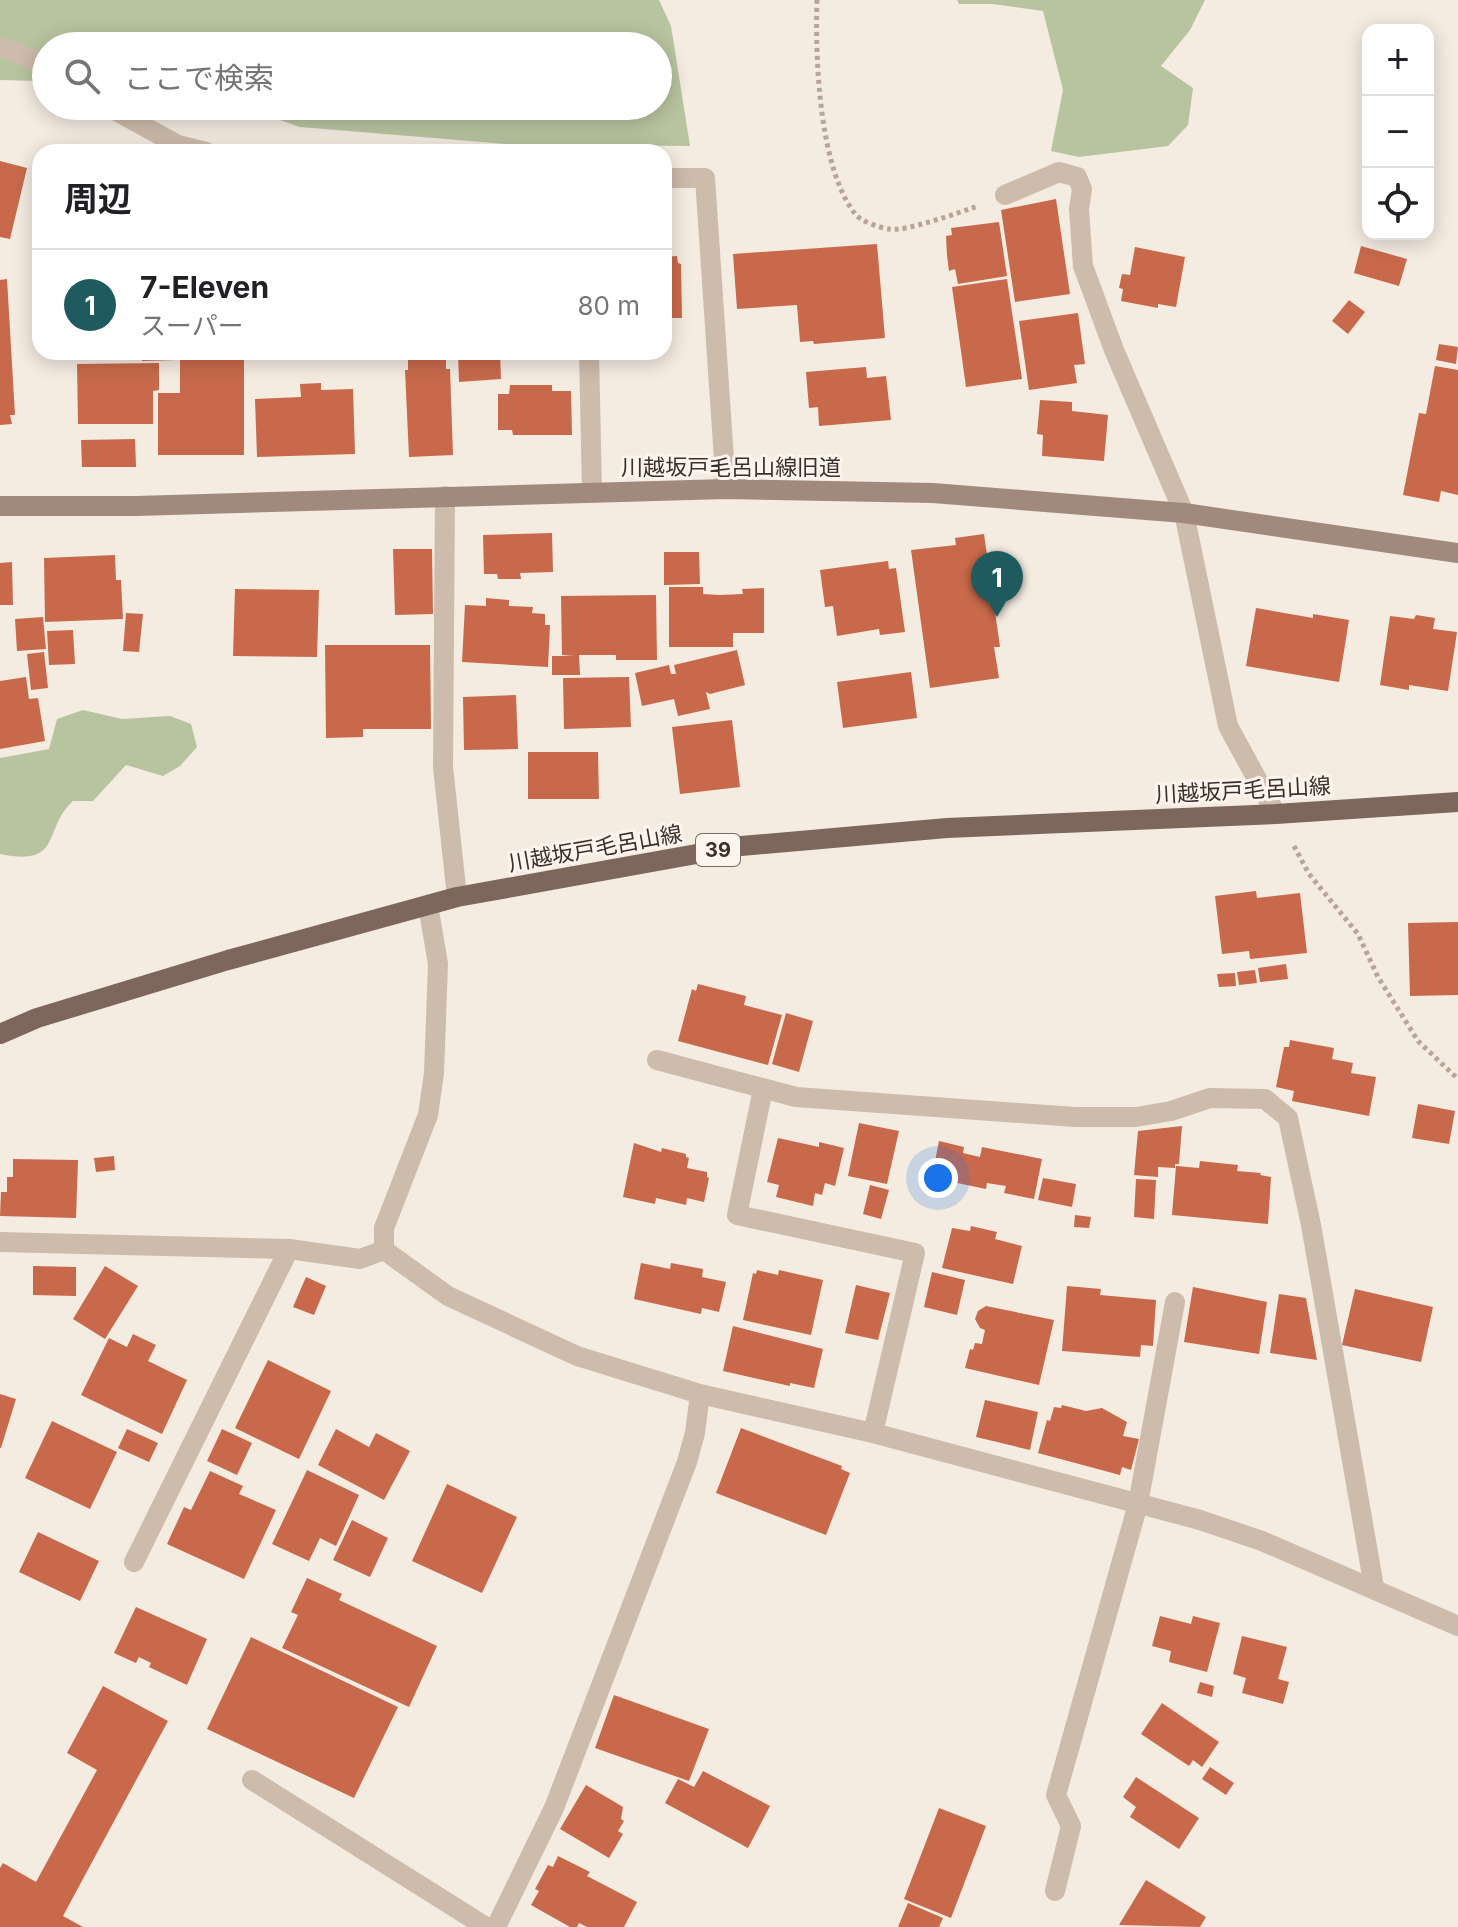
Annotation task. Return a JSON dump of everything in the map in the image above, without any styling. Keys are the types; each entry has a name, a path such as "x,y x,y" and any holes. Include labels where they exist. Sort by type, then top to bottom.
{"main road":[{"name":"川越坂戸毛呂山線","path":"0,1034 37,1018 213,965 457,897 741,846 947,828 1276,814 1458,802"}],"street":[{"path":"0,47 32,59"},
{"path":"132,120 176,144"},
{"path":"1005,195 1059,172 1077,177 1082,189 1079,209 1083,266 1114,350 1184,513 1228,726 1276,814"},
{"path":"672,178 705,178 726,489"},
{"path":"589,360 592,492"},
{"name":"川越坂戸毛呂山線旧道","path":"0,506 136,506 726,489 933,493 1184,513 1458,553"},
{"path":"445,496 443,767 457,897"},
{"path":"384,1250 384,1228 428,1115 434,1073 438,964 428,905"},
{"path":"657,1060 796,1097 1075,1117 1136,1117 1171,1111 1210,1098 1265,1099 1288,1118 1305,1194 1374,1587"},
{"path":"763,1089 737,1215 915,1253 873,1433"},
{"path":"0,1242 289,1249 360,1259 384,1250"},
{"path":"134,1562 289,1249"},
{"path":"384,1250 448,1296 577,1356 700,1394 873,1433 1200,1520 1262,1541 1374,1587 1458,1626"},
{"path":"1055,1891 1071,1826 1056,1795 1138,1504 1175,1302"},
{"path":"496,1927 554,1808 687,1462 695,1433 700,1394"},
{"path":"252,1780 486,1927"}],"path":[{"path":"817,0 822,115 835,181 857,217 891,230 946,217 1005,195"},
{"path":"1276,814 1309,874 1358,934 1378,977 1418,1041 1458,1079"}],"green space":[{"path":"0,0 659,0 672,32 32,32 32,81 0,80"},
{"path":"957,0 1205,0 1190,30 1161,66 1193,88 1188,125 1168,146 1079,157 1051,151 1063,90 1043,11 993,4 959,4"},
{"path":"672,32 690,146 506,144 300,127 280,120 672,120"},
{"path":"83,710 122,719 170,716 191,724 197,747 180,766 163,776 126,765 93,801 73,801 43,850 20,857 0,854 0,758 49,749 57,719"}],"building":[{"path":"0,161 27,168 10,239 0,237"},
{"path":"1056,199 1070,294 1015,302 1001,210"},
{"path":"999,222 1007,276 958,284 955,269 949,271 947,255 946,236 952,235 951,228"},
{"path":"877,244 885,338 814,344 813,341 800,342 797,305 737,309 733,254"},
{"path":"1361,246 1407,259 1399,286 1354,273"},
{"path":"1135,247 1185,257 1176,307 1158,304 1158,308 1121,301 1123,289 1119,288 1122,274 1130,275"},
{"path":"672,256 677,256 681,264 682,318 672,318"},
{"path":"7,279 15,415 10,415 12,424 0,425 0,280"},
{"path":"1007,279 1022,379 966,387 952,287"},
{"path":"1349,300 1365,312 1348,334 1332,321"},
{"path":"1078,313 1085,364 1074,365 1077,383 1029,390 1019,321"},
{"path":"1439,344 1458,347 1456,364 1436,360"},
{"path":"180,360 244,360 244,455 158,455 158,393 180,393"},
{"path":"408,360 446,360 446,369 450,369 453,455 409,457 405,370 408,370"},
{"path":"458,360 500,360 501,379 459,382"},
{"path":"159,363 159,390 153,391 153,424 78,424 77,364"},
{"path":"1435,366 1458,370 1458,495 1441,491 1439,502 1403,495 1419,413 1426,414"},
{"path":"866,367 867,378 886,376 891,420 819,426 818,407 809,408 806,372"},
{"path":"321,383 321,390 353,389 355,454 257,457 255,399 301,397 300,384"},
{"path":"510,385 552,385 552,391 571,391 572,435 513,435 512,430 498,430 498,394 509,394"},
{"path":"1040,400 1072,402 1072,411 1108,415 1104,461 1042,456 1043,435 1037,434"},
{"path":"135,439 136,467 82,467 81,440"},
{"path":"552,533 553,572 520,573 521,579 498,579 497,574 484,574 483,535"},
{"path":"984,534 1000,647 994,647 999,678 930,688 911,550 956,545 955,538"},
{"path":"393,549 432,549 433,614 395,615"},
{"path":"664,552 699,552 700,584 664,585"},
{"path":"115,555 116,580 121,580 123,619 45,622 44,558"},
{"path":"888,561 889,569 896,568 905,632 880,635 879,629 837,636 833,606 825,607 820,570"},
{"path":"12,562 13,605 0,605 0,563"},
{"path":"669,587 703,587 703,594 720,595 743,594 742,589 764,588 764,633 733,633 733,647 669,647"},
{"path":"235,589 319,590 317,657 233,656"},
{"path":"656,595 657,660 616,660 616,655 579,655 580,675 552,675 552,656 574,656 562,655 561,596"},
{"path":"486,598 509,600 509,606 533,607 532,613 545,614 545,625 550,625 548,667 462,662 465,605 486,606"},
{"path":"1256,608 1313,618 1313,614 1349,620 1339,682 1246,666"},
{"path":"126,613 143,614 139,652 123,651"},
{"path":"1416,615 1435,618 1433,629 1457,632 1448,691 1409,685 1409,690 1380,685 1390,616 1414,619"},
{"path":"43,617 46,649 17,651 15,619"},
{"path":"73,630 75,664 49,665 47,631"},
{"path":"325,645 430,645 431,729 363,729 363,737 326,738"},
{"path":"737,650 745,685 710,694 706,692 710,709 678,716 674,699 642,706 635,673 669,665 671,674 676,674 674,665"},
{"path":"44,652 48,688 31,690 27,654"},
{"path":"911,672 917,718 843,728 837,682"},
{"path":"26,677 29,699 38,698 45,741 0,749 0,681"},
{"path":"629,677 631,727 564,729 563,678"},
{"path":"516,695 518,749 464,750 463,697"},
{"path":"732,720 740,787 680,794 672,727"},
{"path":"528,752 598,752 599,799 528,799"},
{"path":"1256,891 1257,898 1300,893 1307,953 1250,959 1249,951 1222,954 1215,896"},
{"path":"1458,922 1458,995 1410,996 1408,923"},
{"path":"1286,964 1288,979 1260,982 1258,968"},
{"path":"1255,970 1257,983 1239,985 1237,972"},
{"path":"1235,973 1236,986 1219,987 1217,974"},
{"path":"698,984 746,996 744,1005 782,1015 768,1065 678,1041 692,989 696,991"},
{"path":"786,1013 813,1021 799,1072 772,1064"},
{"path":"1290,1040 1334,1048 1332,1059 1353,1063 1351,1073 1376,1077 1369,1116 1292,1101 1294,1091 1276,1087 1284,1047 1289,1047"},
{"path":"1418,1104 1455,1111 1449,1144 1412,1138"},
{"path":"859,1123 899,1131 887,1184 848,1176"},
{"path":"1182,1126 1179,1164 1175,1164 1175,1168 1158,1167 1158,1177 1134,1175 1138,1131"},
{"path":"778,1138 819,1147 819,1142 844,1148 835,1186 825,1183 822,1195 815,1193 813,1206 776,1197 779,1185 767,1182"},
{"path":"939,1141 964,1147 963,1153 980,1157 982,1147 1042,1159 1034,1199 1004,1193 1006,1186 987,1183 986,1189 938,1179 940,1172 933,1171"},
{"path":"634,1143 661,1152 662,1148 686,1154 689,1158 687,1168 707,1172 709,1178 704,1202 687,1198 686,1205 656,1198 655,1204 623,1197"},
{"path":"114,1156 115,1170 96,1172 94,1158"},
{"path":"13,1159 78,1160 76,1218 0,1216 1,1192 7,1192 7,1177 13,1177"},
{"path":"1200,1161 1238,1165 1237,1171 1271,1177 1268,1224 1172,1215 1176,1166 1199,1168"},
{"path":"1043,1178 1076,1184 1072,1207 1038,1200"},
{"path":"1136,1179 1156,1180 1154,1219 1134,1217"},
{"path":"870,1185 889,1190 881,1219 863,1214"},
{"path":"1075,1215 1091,1217 1089,1228 1074,1227"},
{"path":"971,1226 997,1232 995,1239 1022,1246 1013,1284 942,1268 952,1228 970,1231"},
{"path":"641,1263 670,1269 671,1263 703,1269 702,1277 726,1282 719,1312 702,1308 701,1314 634,1299"},
{"path":"33,1266 76,1267 76,1296 33,1295"},
{"path":"105,1266 138,1286 105,1339 73,1319"},
{"path":"757,1270 778,1275 779,1270 823,1280 811,1335 743,1320 753,1273 756,1274"},
{"path":"932,1272 965,1280 957,1315 924,1307"},
{"path":"306,1277 326,1286 314,1315 293,1307"},
{"path":"856,1285 890,1293 878,1340 845,1333"},
{"path":"1067,1286 1101,1289 1100,1295 1156,1300 1153,1346 1141,1345 1140,1357 1062,1351"},
{"path":"1193,1287 1267,1302 1259,1354 1184,1342"},
{"path":"1355,1289 1433,1307 1421,1362 1342,1345"},
{"path":"1279,1294 1306,1298 1317,1360 1270,1353"},
{"path":"986,1306 1054,1320 1039,1385 965,1368 970,1349 973,1350 975,1343 982,1344 985,1330 975,1319 978,1311"},
{"path":"733,1326 823,1349 814,1388 790,1383 790,1386 723,1371"},
{"path":"133,1334 156,1345 148,1361 187,1380 162,1434 81,1395 109,1338 127,1347"},
{"path":"268,1360 331,1391 299,1459 235,1428"},
{"path":"0,1394 16,1399 1,1448 0,1448"},
{"path":"985,1400 1038,1412 1030,1450 976,1437"},
{"path":"1062,1405 1086,1411 1102,1408 1127,1422 1123,1436 1139,1439 1131,1470 1122,1467 1120,1475 1038,1453 1047,1420 1050,1421 1054,1407 1061,1408"},
{"path":"52,1421 117,1452 90,1509 25,1478"},
{"path":"741,1428 842,1466 841,1469 850,1473 826,1535 716,1493"},
{"path":"127,1429 158,1443 149,1462 118,1448"},
{"path":"222,1429 252,1443 237,1475 207,1461"},
{"path":"336,1429 369,1447 376,1433 410,1451 384,1500 318,1465"},
{"path":"307,1470 359,1495 336,1546 320,1538 309,1561 272,1544"},
{"path":"210,1471 243,1486 239,1494 276,1510 244,1579 167,1544 184,1507 191,1510"},
{"path":"447,1484 517,1517 482,1593 412,1561"},
{"path":"352,1520 388,1538 370,1577 333,1560"},
{"path":"38,1532 99,1561 80,1601 19,1572"},
{"path":"307,1578 342,1594 339,1600 437,1646 409,1707 282,1648 298,1615 291,1612"},
{"path":"136,1607 207,1639 187,1685 149,1667 151,1663 139,1657 136,1663 114,1653"},
{"path":"1160,1616 1191,1624 1193,1616 1220,1623 1207,1672 1169,1662 1171,1651 1152,1646"},
{"path":"1242,1636 1287,1647 1278,1679 1289,1682 1283,1704 1242,1693 1246,1678 1233,1674"},
{"path":"251,1637 398,1707 354,1798 207,1729"},
{"path":"1200,1682 1214,1686 1212,1697 1197,1693"},
{"path":"103,1686 168,1721 63,1916 83,1927 0,1927 0,1868 3,1863 36,1882 97,1770 67,1753"},
{"path":"614,1695 709,1729 689,1781 595,1748"},
{"path":"1162,1703 1219,1742 1202,1767 1193,1760 1189,1766 1141,1734"},
{"path":"1210,1767 1234,1783 1226,1795 1202,1779"},
{"path":"703,1771 770,1806 748,1848 665,1803 678,1779 694,1787"},
{"path":"1136,1777 1199,1818 1179,1849 1130,1817 1136,1807 1123,1797"},
{"path":"586,1785 623,1807 621,1819 624,1821 618,1831 623,1834 609,1858 560,1829"},
{"path":"939,1808 986,1826 951,1918 904,1899"},
{"path":"558,1856 590,1872 587,1876 637,1902 624,1927 587,1927 579,1923 577,1927 570,1927 531,1905 539,1891 535,1889 548,1865 553,1867"},
{"path":"1146,1880 1206,1917 1200,1927 1119,1925"},
{"path":"908,1903 943,1918 939,1927 898,1927"}],"place":[{"name":"7-Eleven","path":"997,617"}]}
